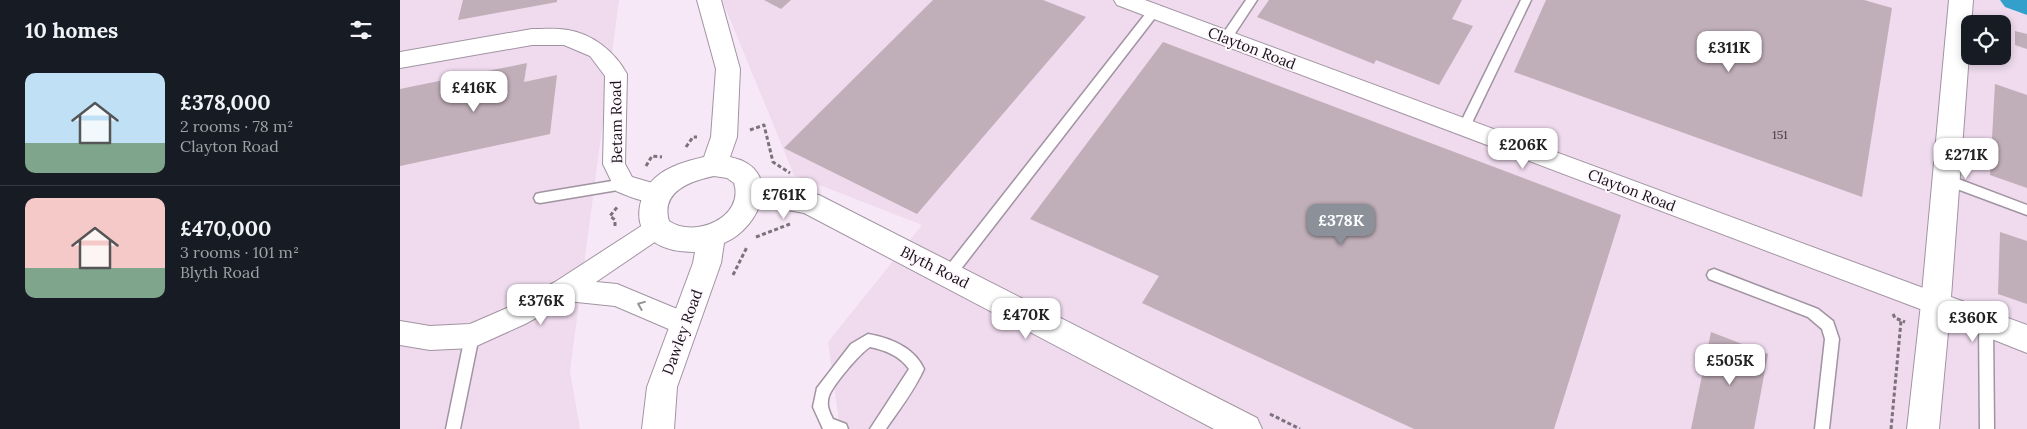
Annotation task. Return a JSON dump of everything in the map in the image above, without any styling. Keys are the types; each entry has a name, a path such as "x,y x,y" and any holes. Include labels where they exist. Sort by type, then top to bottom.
{"street":[{"path":"709,0 728,69 724,137 714,164"},
{"name":"Clayton Road","path":"1124,0 2027,339"},
{"path":"1923,429 1936,304 1961,0"},
{"name":"Betam Road","path":"400,60 532,37 567,37 597,51 616,74 614,164 624,184 658,194"},
{"path":"714,164 733,168 745,176 750,196 744,211 731,226 712,236 690,241 672,238 657,228 653,211 658,194 668,182 682,173 714,164"},
{"name":"Blyth Road","path":"750,196 772,196 809,203 1246,429"},
{"path":"400,333 430,338 472,336 516,316 564,290 657,228"},
{"name":"Dawley Road","path":"658,429 662,387 707,263 712,236"},
{"path":"564,290 617,295 685,324"}],"lane":[{"path":"1226,38 1252,0"},
{"path":"1464,128 1526,0"},
{"path":"949,274 1020,180 1154,11"},
{"path":"1945,179 2027,210"},
{"path":"540,198 624,184"},
{"path":"1714,275 1812,313 1828,325 1832,339 1822,429"},
{"path":"1986,324 1987,429"},
{"path":"453,429 472,336"},
{"path":"841,429 828,424 820,407 822,393 856,348 868,340 883,343 913,360 917,368 909,384 877,429"}],"path":[{"path":"693,137 724,137 764,126 773,162 794,176"},
{"path":"730,283 747,246 758,236 795,222"},
{"path":"1891,429 1901,321"}],"shaded area":[{"path":"400,0 619,0 570,371 580,429 400,429"},
{"path":"722,0 2000,0 2005,7 2027,15 2027,429 840,429 828,342 922,225 794,175"}],"water":[{"path":"2000,0 2027,0 2027,15 2005,7"}],"building":[{"path":"463,0 557,0 557,2 458,20"},
{"path":"764,0 791,0 781,9"},
{"path":"933,0 1043,0 1086,17 917,214 784,148"},
{"path":"1269,0 1462,0 1452,19 1473,26 1439,85 1376,60 1374,64 1257,17"},
{"path":"1546,0 1864,0 1892,8 1862,197 1514,72"},
{"path":"2015,31 2027,34 2027,49 2015,45"},
{"path":"1163,42 1621,215 1554,429 1414,429 1142,303 1159,276 1030,219"},
{"path":"527,63 524,82 557,75 550,134 400,166 400,89"},
{"path":"1995,84 2027,95 2027,188 1990,175"},
{"path":"2000,232 2027,241 2027,304 1998,294"},
{"path":"1711,332 1768,354 1754,429 1691,429"}]}
